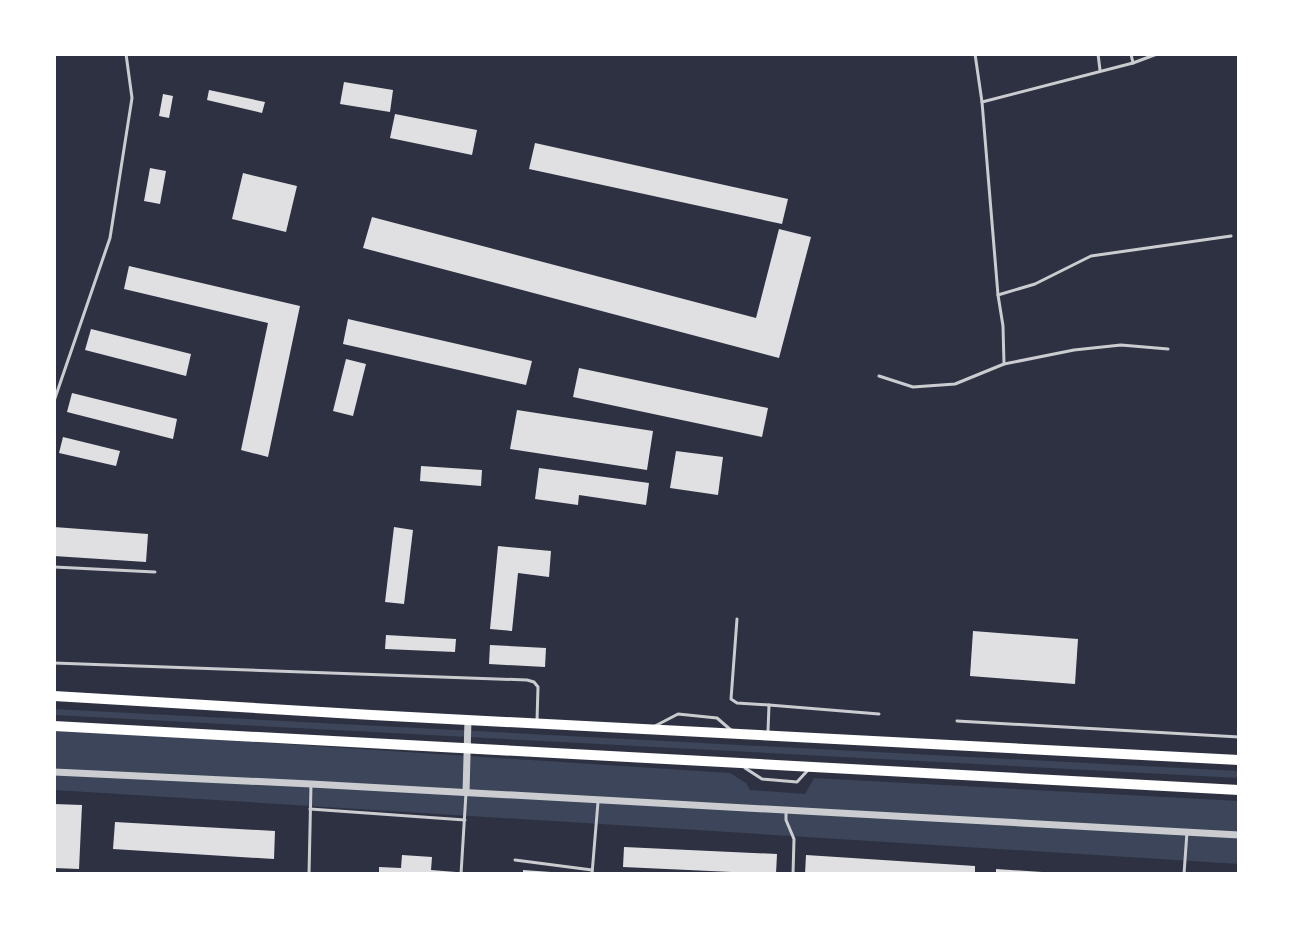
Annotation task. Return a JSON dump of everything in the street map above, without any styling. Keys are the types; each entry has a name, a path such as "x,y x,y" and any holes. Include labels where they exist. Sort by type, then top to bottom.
{"main road":[{"path":"54,696 1239,760"},
{"path":"54,726 1239,790"}],"street":[{"path":"466,793 468,719"},
{"path":"54,772 1239,835"}],"lane":[{"path":"54,401 110,238 132,98 126,54"},
{"path":"975,54 1003,326 1004,364"},
{"path":"1098,54 1101,71"},
{"path":"1131,54 1133,63"},
{"path":"982,102 1157,54"},
{"path":"998,295 1035,284 1091,256 1231,236"},
{"path":"879,376 913,387 955,384 1004,364 1074,350 1121,345 1168,349"},
{"path":"54,567 155,572"},
{"path":"737,619 731,699 737,703 879,714"},
{"path":"54,663 527,680 538,687 537,722"},
{"path":"768,735 769,705"},
{"path":"650,729 678,714 717,718 734,733"},
{"path":"957,721 1239,737"},
{"path":"739,763 762,779 781,782 797,782 811,767"},
{"path":"309,874 311,784"},
{"path":"461,874 466,793"},
{"path":"515,860 592,872 599,799"},
{"path":"310,809 465,820"},
{"path":"786,810 786,820 794,839 793,874"},
{"path":"1184,874 1187,832"}],"shaded area":[{"path":"54,709 1239,771 1239,778 54,715"},
{"path":"54,729 730,773 746,783 750,790 805,794 814,778 1239,801 1239,864 54,790"}],"building":[{"path":"344,82 393,90 390,112 340,104"},
{"path":"209,90 265,102 262,113 207,100"},
{"path":"163,94 173,96 169,118 159,116"},
{"path":"395,114 477,130 472,155 390,138"},
{"path":"535,143 788,199 782,224 529,169"},
{"path":"150,168 166,171 160,204 144,201"},
{"path":"243,173 297,186 286,232 232,219"},
{"path":"372,217 756,318 779,229 811,237 779,358 363,248"},
{"path":"129,266 300,306 268,457 241,450 268,323 124,289"},
{"path":"348,319 532,361 526,385 343,344"},
{"path":"91,329 191,354 186,376 85,350"},
{"path":"346,359 366,364 353,416 333,411"},
{"path":"579,368 768,408 762,437 573,397"},
{"path":"72,393 177,419 173,439 67,412"},
{"path":"517,410 653,431 647,470 510,449"},
{"path":"63,437 120,451 116,466 59,453"},
{"path":"676,451 723,457 718,495 670,488"},
{"path":"421,466 482,470 481,486 420,481"},
{"path":"539,468 649,483 646,505 579,495 578,505 535,499"},
{"path":"54,527 148,534 146,562 54,556"},
{"path":"394,527 413,530 404,604 385,602"},
{"path":"498,546 551,551 549,577 518,573 512,631 490,629"},
{"path":"973,631 1078,639 1075,684 970,676"},
{"path":"386,635 456,639 455,652 385,649"},
{"path":"490,645 546,648 545,667 489,664"},
{"path":"54,804 82,805 79,869 54,868"},
{"path":"115,822 275,831 274,859 113,849"},
{"path":"624,847 777,854 776,874 623,867"},
{"path":"402,855 432,857 431,870 456,874 379,874 379,867 401,868"},
{"path":"806,855 975,866 975,874 805,874"},
{"path":"996,869 1042,872 1042,874 996,874"},
{"path":"523,870 551,872 523,874"}]}
